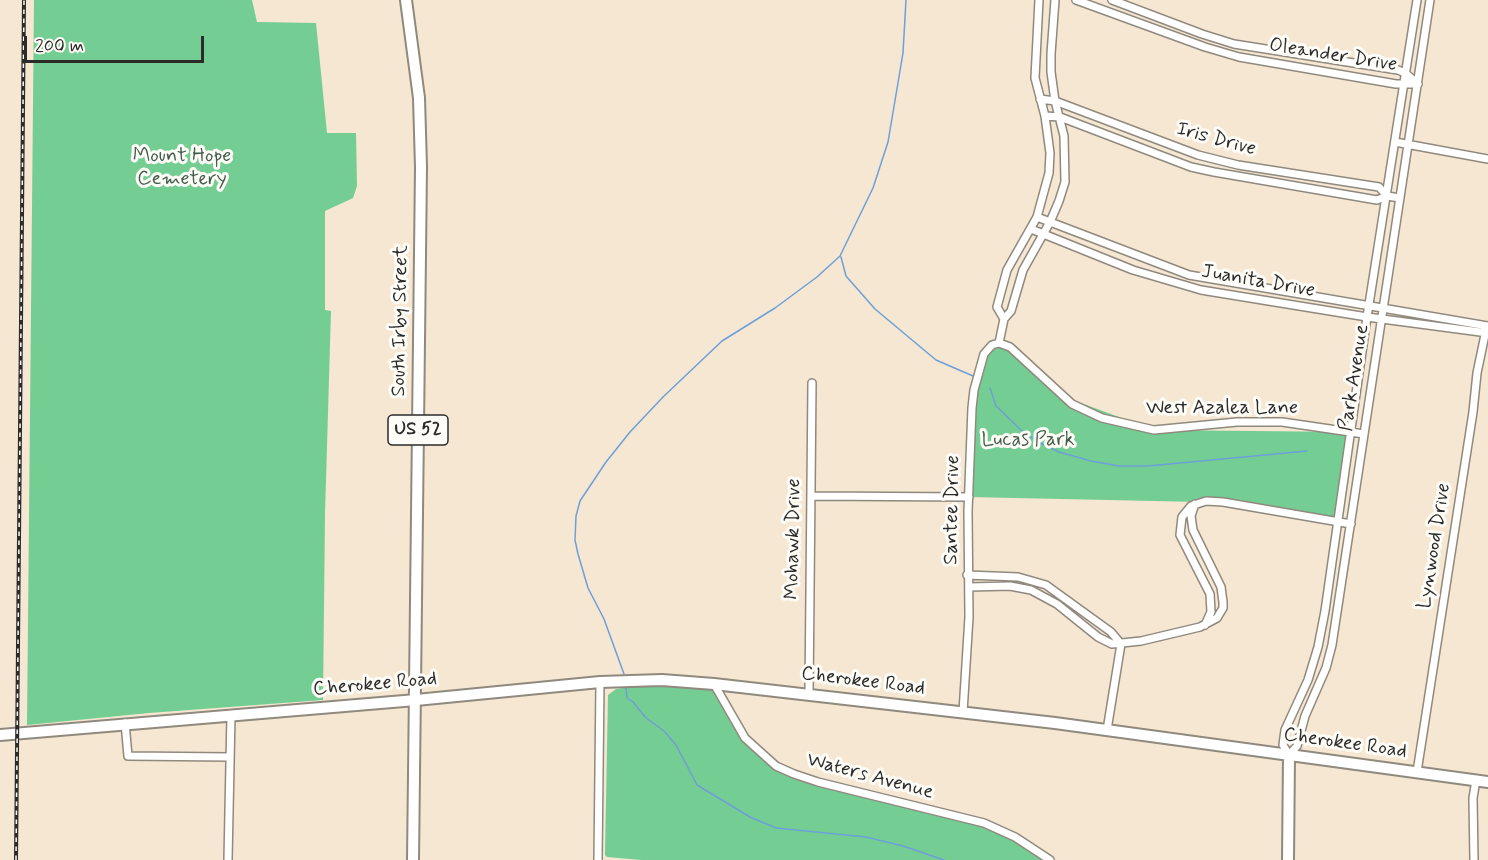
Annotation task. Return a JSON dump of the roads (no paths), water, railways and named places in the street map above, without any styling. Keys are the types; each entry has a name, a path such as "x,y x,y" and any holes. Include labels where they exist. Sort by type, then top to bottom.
{"street":[{"name":"South Irby Street","path":"406,0 419,98 421,167 413,860"},
{"name":"Santee Drive","path":"1004,319 997,308 1001,288 1007,270 1037,217 1049,173 1050,153 1045,116 1035,78 1039,0"},
{"name":"Santee Drive","path":"963,712 969,617 969,497 974,390 984,354 992,345 999,343 1004,319 1011,310 1023,270 1050,222 1065,182 1064,136 1055,101 1051,54 1055,0"},
{"name":"Oleander Drive","path":"1076,0 1239,57 1297,68 1404,84 1418,84"},
{"name":"Oleander Drive","path":"1112,0 1234,44 1405,73 1418,84"},
{"name":"Park Avenue","path":"1288,860 1289,755 1283,745 1284,730 1308,680 1318,647 1416,0"},
{"name":"Park Avenue","path":"1289,755 1297,746 1305,716 1326,668 1336,623 1430,0"},
{"name":"Iris Drive","path":"1040,99 1055,101 1198,155 1238,165 1378,187 1387,196"},
{"name":"Iris Drive","path":"1045,116 1060,117 1191,166 1214,172 1377,200 1387,196 1400,198"},
{"path":"1395,142 1488,159"},
{"name":"Juanita Drive","path":"1037,217 1189,274 1369,305 1487,329"},
{"name":"Juanita Drive","path":"1031,229 1133,270 1179,285 1367,317 1487,329"},
{"name":"Lynwood Drive","path":"1417,772 1473,412 1477,373 1487,329"},
{"name":"West Azalea Lane","path":"999,343 1010,347 1072,404 1094,416 1112,421 1154,430 1253,422 1294,423 1364,434"},
{"name":"Mohawk Drive","path":"809,694 812,383"},
{"path":"811,496 969,497"},
{"path":"1205,625 1211,612 1210,594 1183,543 1180,528 1184,511 1195,504 1206,501 1223,502 1351,524"},
{"path":"969,587 1010,586 1031,591 1057,604 1098,637 1112,644 1172,634 1205,625 1217,618 1223,608 1223,602 1221,587 1193,530 1191,516 1195,504"},
{"path":"968,574 1018,577 1046,585 1111,632 1121,644 1107,730"},
{"name":"Cherokee Road","path":"0,735 600,682 662,680 963,712 1488,782"},
{"path":"598,860 600,682"},
{"name":"Waters Avenue","path":"714,684 745,738 776,766 801,777 984,823 1015,837 1050,860"},
{"path":"228,860 231,715"},
{"path":"125,723 128,756 230,757"},
{"path":"1474,860 1473,798 1476,780"}],"waterway":[{"path":"624,674 604,619 588,588 578,554 575,540 576,516 580,501 606,462 630,432 722,341 775,308 817,277 840,256 873,188 888,142 903,53 906,0"},
{"path":"841,257 846,276 875,309 936,360 973,376"},
{"path":"990,388 996,406 1022,431 1059,452 1091,461 1119,466 1148,466 1307,451"},
{"path":"626,688 627,698 676,745 697,785 750,817 776,828 866,837 903,846 944,860"}],"railway":[{"path":"16,860 24,0"}],"park label":[{"name":"Mount Hope Cemetery","path":"182,168"},
{"name":"Lucas Park","path":"1028,441"}]}
